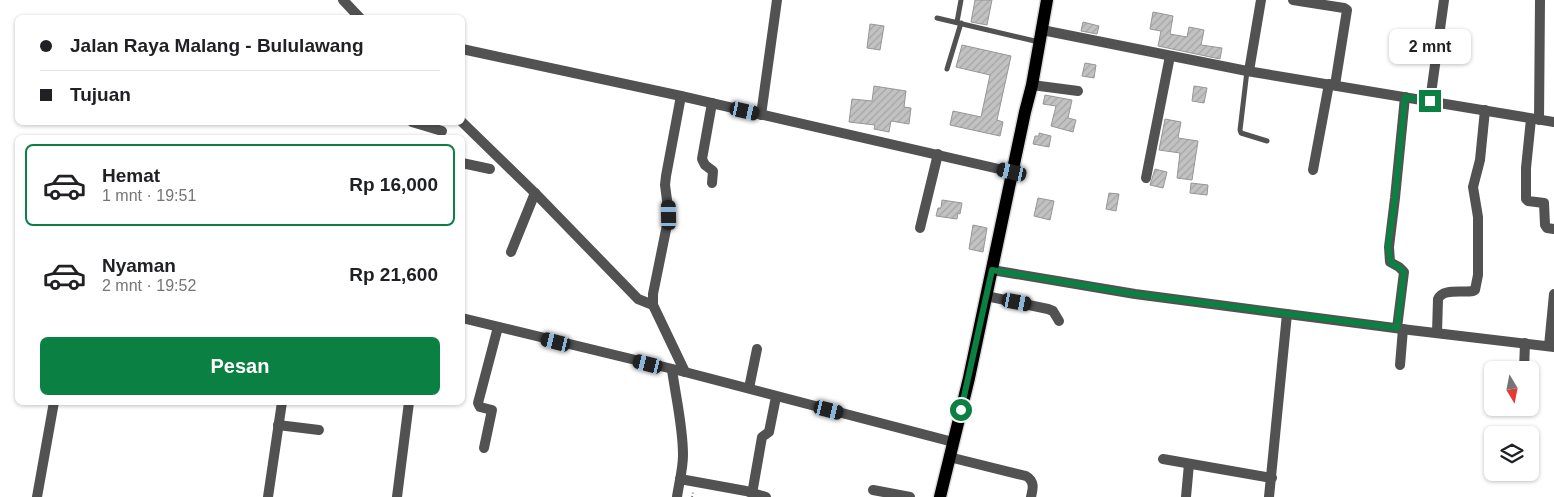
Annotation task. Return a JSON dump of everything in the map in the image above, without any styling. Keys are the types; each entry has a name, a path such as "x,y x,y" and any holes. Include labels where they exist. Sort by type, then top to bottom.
{"main road":[{"path":"940,497 969,378 1032,85 1048,0"}],"street":[{"path":"343,0 357,15"},
{"path":"761,115 777,0"},
{"path":"1248,70 1261,0"},
{"path":"1293,0 1347,10 1313,170"},
{"path":"1430,101 1444,0"},
{"path":"1540,0 1535,119 1526,168 1526,199 1528,201 1544,203 1545,225 1547,228 1554,229"},
{"path":"1041,36 1170,56 1554,122"},
{"path":"465,50 681,96 1012,172"},
{"path":"1146,178 1170,56"},
{"path":"1032,85 1078,91"},
{"path":"681,96 666,176 665,185 669,215 653,294 653,305 685,372"},
{"path":"1400,365 1400,328 1404,272 1391,263 1388,247 1405,97"},
{"path":"712,104 702,159 705,166 713,171 712,183"},
{"path":"1437,333 1439,296 1445,293 1472,292 1477,284 1478,217 1473,187 1480,160 1485,110"},
{"path":"423,125 442,130"},
{"path":"465,125 535,193 638,299 653,305"},
{"path":"920,228 938,154"},
{"path":"465,164 490,169"},
{"path":"511,252 535,193"},
{"path":"992,270 1135,294 1551,346 1554,294"},
{"path":"986,296 1048,309 1053,311 1059,321"},
{"path":"1269,497 1287,314"},
{"path":"465,319 749,388 776,397 952,442"},
{"path":"484,448 492,410 480,407 478,403 498,327"},
{"path":"1525,361 1526,343"},
{"path":"749,388 757,349"},
{"path":"672,370 683,440 683,464 677,497"},
{"path":"748,494 762,437 769,432 776,397"},
{"path":"37,497 53,405"},
{"path":"268,497 281,405"},
{"path":"396,497 409,405"},
{"path":"278,425 318,430"},
{"path":"949,457 1026,476 1032,480 1031,497"},
{"path":"1163,459 1272,478"},
{"path":"1186,497 1189,464"},
{"path":"680,479 766,497"},
{"path":"872,490 910,497"}],"lane":[{"path":"947,69 959,23 961,0"},
{"path":"938,18 1041,36"},
{"path":"1248,70 1240,130 1241,133 1267,141"}],"building":[{"path":"975,0 992,0 987,25 971,22"},
{"path":"1153,12 1173,16 1170,34 1187,37 1189,27 1204,30 1201,45 1222,48 1220,59 1158,46 1161,31 1150,29"},
{"path":"1083,22 1099,26 1097,34 1081,31"},
{"path":"870,24 884,26 880,50 867,48"},
{"path":"962,45 1011,56 997,120 1003,122 1000,136 950,125 953,111 981,117 990,75 956,67"},
{"path":"1085,63 1096,65 1094,78 1082,76"},
{"path":"874,86 906,91 904,107 911,108 909,124 891,121 889,132 874,129 875,125 849,122 852,99 872,101"},
{"path":"1194,86 1207,88 1204,103 1192,101"},
{"path":"1045,95 1072,100 1068,118 1076,120 1073,132 1051,126 1056,106 1043,104"},
{"path":"1165,119 1181,122 1178,138 1198,141 1192,180 1177,178 1180,153 1159,150"},
{"path":"1039,133 1051,136 1049,147 1033,144 1035,136 1039,136"},
{"path":"1155,169 1167,172 1163,188 1150,185"},
{"path":"1191,183 1208,185 1207,195 1190,193"},
{"path":"1109,193 1119,194 1116,211 1106,209"},
{"path":"1038,198 1054,201 1050,220 1034,216"},
{"path":"942,200 962,203 957,219 936,216 938,208 941,208"},
{"path":"973,225 987,228 983,252 969,249"}],"route":[{"path":"961,410 992,270 1135,294 1397,328 1404,272 1391,263 1388,247 1405,97 1430,101"}]}
